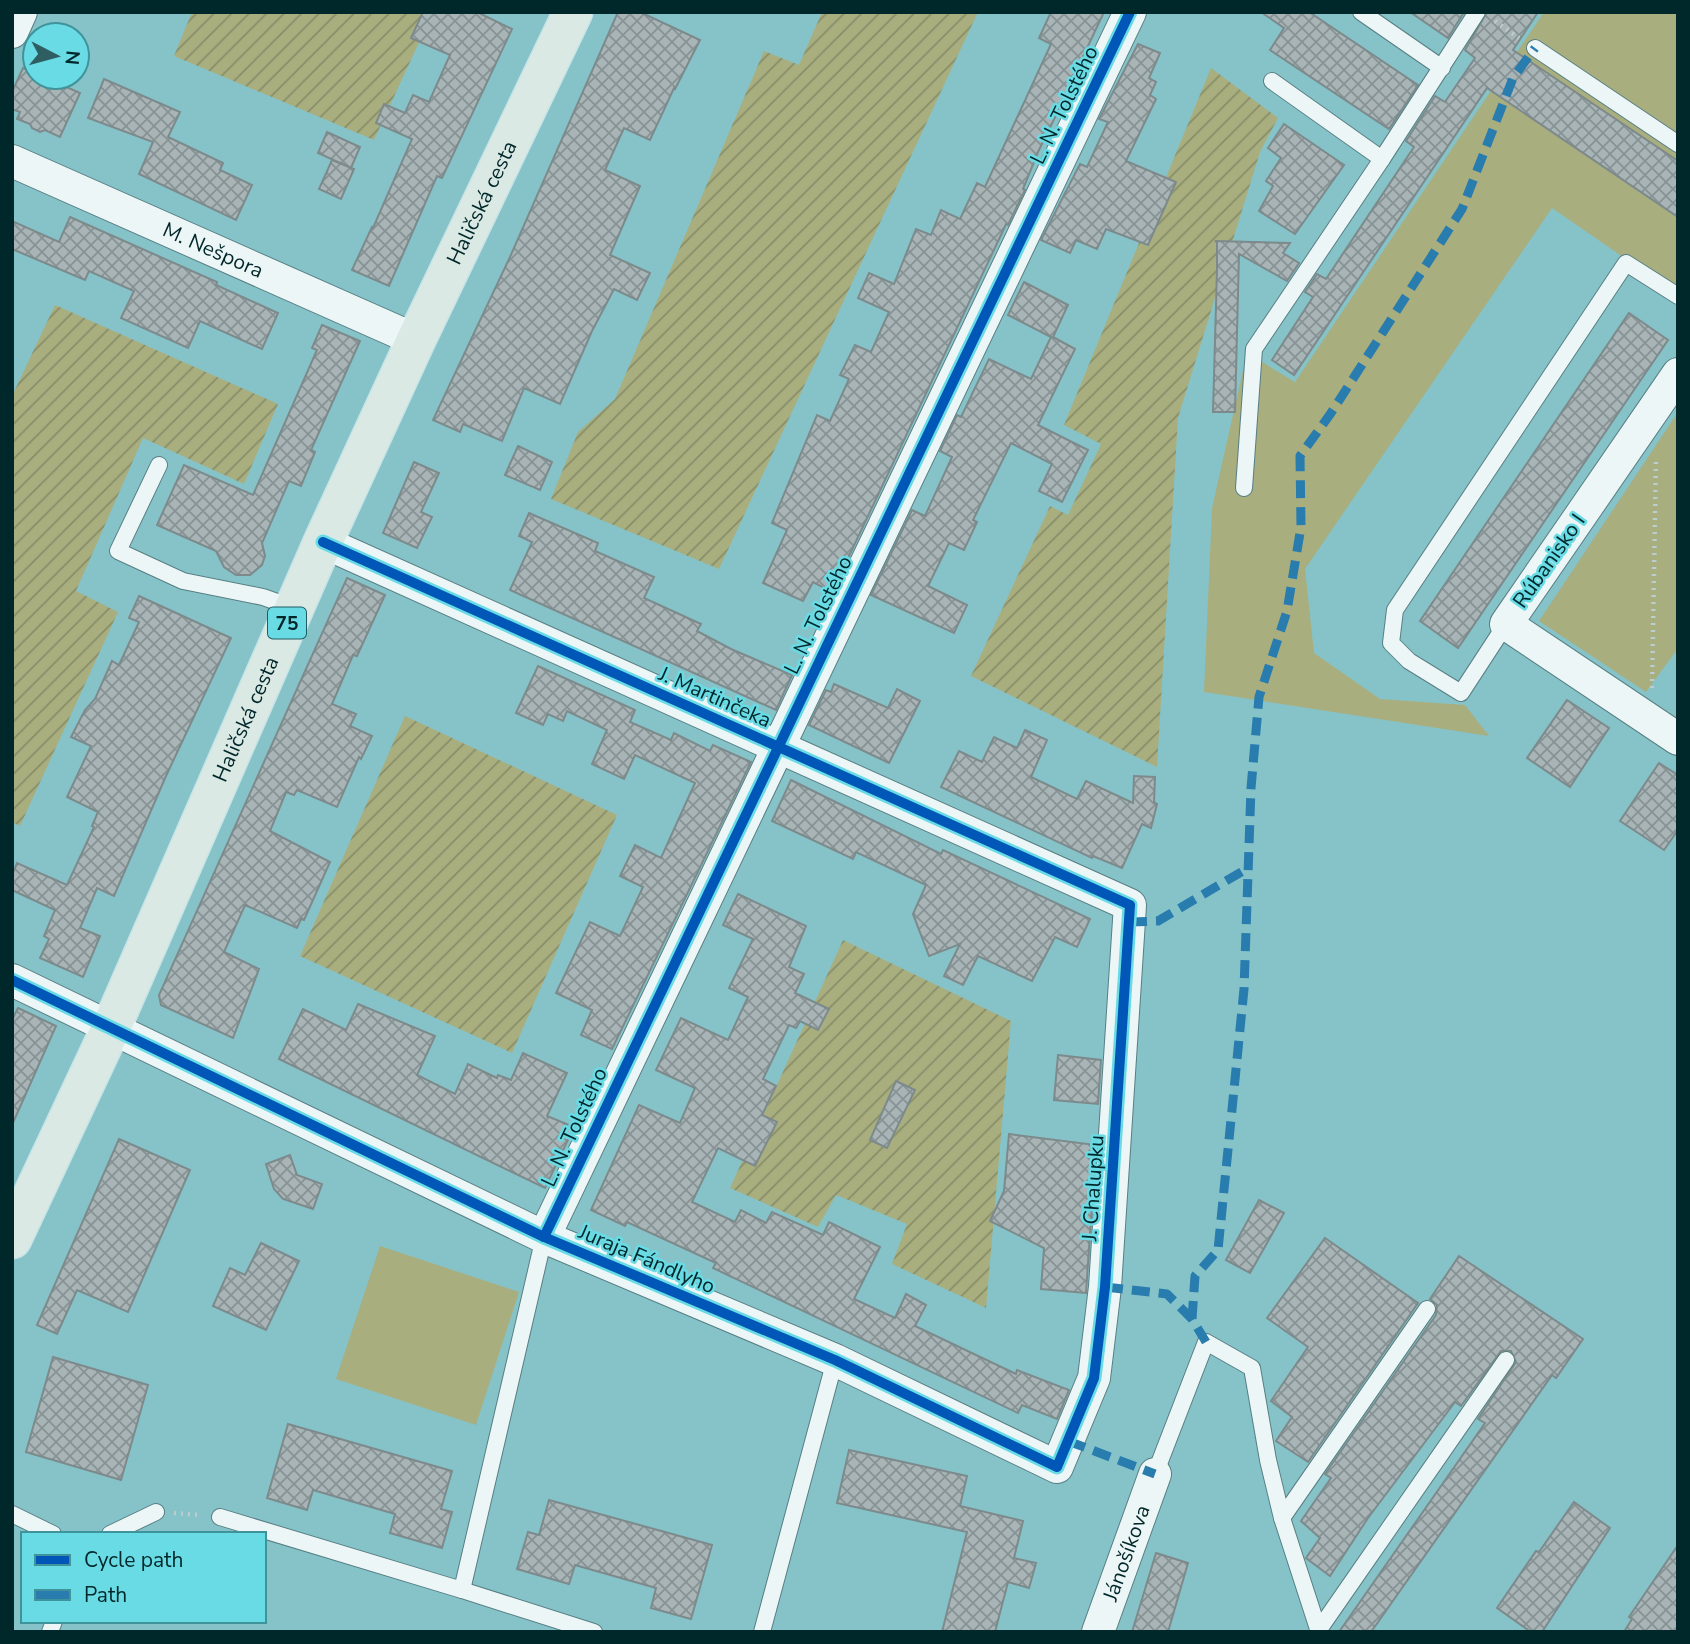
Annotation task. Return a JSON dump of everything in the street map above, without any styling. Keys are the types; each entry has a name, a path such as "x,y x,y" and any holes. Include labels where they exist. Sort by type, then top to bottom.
{"main road":[{"name":"Haličská cesta","path":"12,1238 111,1028 323,542 573,12"}],"street":[{"path":"12,32 21,12"},
{"name":"L. N. Tolstého","path":"544,1237 1130,12"},
{"name":"M. Nešpora","path":"12,161 416,340"},
{"name":"Rúbanisko I","path":"1669,396 1506,624 1678,739"},
{"name":"J. Martinčeka","path":"323,542 1130,905"},
{"name":"J. Chalupku","path":"1057,1467 1094,1378 1106,1274 1130,905"},
{"name":"Juraja Fándlyho","path":"12,980 544,1237 835,1360 1057,1467"},
{"name":"Jánošíkova","path":"1098,1632 1155,1474"}],"lane":[{"path":"1361,12 1442,68"},
{"path":"1244,488 1254,349 1442,68 1484,16"},
{"path":"1535,48 1678,144"},
{"path":"1272,81 1382,159"},
{"path":"1506,624 1461,693 1409,661 1391,643 1395,610 1626,262 1678,296"},
{"path":"159,465 118,551 183,581 263,597 294,608"},
{"path":"462,1590 544,1237"},
{"path":"1282,1518 1427,1308"},
{"path":"1155,1474 1206,1342 1252,1368 1268,1460 1282,1518 1319,1631"},
{"path":"762,1632 835,1360"},
{"path":"1319,1631 1506,1360"},
{"path":"114,1532 156,1512"},
{"path":"12,1514 49,1532"},
{"path":"220,1517 594,1632"}],"path":[{"path":"1484,16 1535,48"},
{"path":"1651,719 1669,396"},
{"path":"156,1512 220,1517"}],"green space":[{"path":"192,12 433,12 374,140 174,56"},
{"path":"822,12 978,12 719,569 551,499 578,432 615,399 764,51 799,65"},
{"path":"1544,12 1678,12 1678,295 1552,208 1305,569 1314,653 1380,699 1465,705 1489,736 1204,692 1212,508 1247,353 1295,382"},
{"path":"1211,68 1278,118 1260,152 1178,418 1157,767 971,676 1050,506 1068,515 1101,444 1064,425"},
{"path":"55,305 278,404 244,484 143,438 76,591 118,612 20,826 12,822 12,396"},
{"path":"1678,412 1678,648 1646,692 1539,621"},
{"path":"405,716 617,815 512,1053 300,956"},
{"path":"843,940 1011,1021 986,1308 892,1264 907,1224 836,1195 818,1227 730,1188"},
{"path":"380,1246 519,1292 476,1425 336,1379"}],"building":[{"path":"423,12 477,12 512,29 442,178 437,176 389,286 352,270 412,139 376,123 384,104 405,113 413,95 429,102 450,55 411,38"},
{"path":"618,12 640,12 700,40 650,140 624,128 605,170 640,186 610,255 650,273 637,300 614,289 560,404 524,388 502,441 463,424 460,432 433,420 510,257"},
{"path":"1051,12 1104,12 1080,63 1084,65 1038,152 1023,189 1025,190 1008,225 1006,224 832,592 813,582 803,601 763,583 787,530 772,523 817,415 830,421 849,379 840,375 855,345 871,352 889,312 858,298 869,273 894,284 916,229 931,235 941,210 960,219 977,183 985,187 1051,44 1039,38"},
{"path":"1261,12 1309,12 1418,85 1389,129 1270,50 1284,28"},
{"path":"1410,12 1464,12 1448,38"},
{"path":"1487,12 1538,12 1513,50 1678,161 1678,217 1487,88 1294,375 1272,360 1313,297 1305,292 1317,274 1326,279 1414,147 1406,141 1435,96 1445,102 1475,58 1465,50"},
{"path":"1138,44 1160,53 1149,78 1156,82 1150,95 1156,99 1126,161 1176,182 1148,245 1106,229 1097,249 1076,240 1070,253 1041,240 1080,164 1087,167 1108,122 1099,119"},
{"path":"21,72 21,91 80,93 60,137 45,130 40,132 17,119 20,112 12,109 12,92"},
{"path":"104,79 180,112 168,137 223,163 220,170 252,185 236,220 139,174 153,142 88,118"},
{"path":"1284,124 1344,165 1295,234 1259,211 1273,186 1266,181 1281,158 1268,148"},
{"path":"327,132 360,147 351,168 318,153"},
{"path":"332,160 354,169 341,199 319,189"},
{"path":"70,217 217,282 216,285 278,313 262,349 200,321 188,348 121,318 134,291 89,271 85,280 12,249 12,221 59,242"},
{"path":"1215,241 1290,243 1283,253 1299,263 1287,281 1239,254 1235,412 1213,412 1217,269"},
{"path":"1024,282 1068,305 1053,337 1075,349 1038,425 1088,450 1062,502 1039,491 1052,464 1011,443 973,520 977,522 964,550 949,543 928,586 967,605 954,633 871,595 912,510 925,516 952,457 940,451 957,415 961,417 989,359 1031,379 1051,337 1008,315"},
{"path":"1629,313 1668,340 1458,648 1420,621"},
{"path":"322,325 360,341 311,450 315,452 301,486 289,481 262,543 265,556 262,565 250,575 236,575 224,567 216,551 157,525 184,465 253,495 317,350 312,348"},
{"path":"518,446 552,462 540,490 505,475"},
{"path":"414,462 439,473 421,512 432,517 417,548 383,533"},
{"path":"529,513 598,543 595,551 654,577 644,598 701,624 697,631 792,675 776,710 510,590 532,542 519,536"},
{"path":"347,578 385,595 357,656 353,655 332,704 356,714 350,726 372,736 361,759 359,757 337,807 297,790 294,795 286,792 270,831 330,862 304,920 301,919 297,928 245,905 224,952 259,969 233,1038 161,1005 159,995"},
{"path":"139,596 231,638 166,776 114,896 97,888 80,928 100,936 83,977 40,958 49,939 44,936 55,910 12,890 12,875 17,863 67,885 94,827 92,826 98,812 67,797 91,746 71,737 85,710 95,699 112,661 119,665 139,622 129,618"},
{"path":"538,666 635,710 630,722 671,740 674,733 710,751 713,745 751,762 612,1049 581,1035 592,1010 556,993 590,922 620,936 643,887 620,876 635,845 661,858 695,783 635,755 624,779 592,764 607,730 567,711 563,721 548,714 543,725 516,713"},
{"path":"834,684 888,708 897,689 920,701 889,763 809,725 826,690 831,692"},
{"path":"1567,700 1609,728 1570,787 1527,758"},
{"path":"1025,730 1047,740 1031,777 1077,799 1086,781 1133,803 1134,776 1155,777 1154,802 1157,804 1151,828 1142,824 1122,868 1093,856 1092,858 941,787 959,751 982,762 994,737 1017,748"},
{"path":"1659,763 1678,775 1678,830 1664,850 1620,821"},
{"path":"791,780 941,854 943,850 1090,919 1077,947 1055,937 1032,981 978,956 963,985 944,976 960,944 929,956 913,914 926,885 856,852 853,859 772,821"},
{"path":"738,894 806,926 789,967 804,974 795,993 829,1009 818,1030 800,1021 796,1028 789,1025 763,1079 776,1086 762,1115 777,1122 755,1166 718,1148 692,1202 735,1222 741,1210 766,1223 772,1212 823,1235 829,1222 880,1247 854,1299 895,1318 906,1294 926,1305 915,1326 1016,1374 1017,1370 1069,1390 1057,1419 1022,1405 1018,1413 713,1268 716,1263 627,1222 625,1226 591,1210 639,1105 680,1123 695,1088 656,1070 681,1018 728,1040 748,997 729,988 753,939 723,925"},
{"path":"358,1004 435,1036 417,1075 455,1094 468,1064 497,1078 498,1075 511,1080 523,1053 567,1073 547,1116 574,1127 545,1188 279,1059 303,1009 346,1030"},
{"path":"18,1008 56,1026 12,1125 12,1020"},
{"path":"1058,1055 1101,1060 1098,1104 1054,1100"},
{"path":"896,1081 915,1090 887,1148 870,1140"},
{"path":"1009,1134 1096,1145 1086,1293 1041,1289 1044,1248 990,1221 1004,1191"},
{"path":"119,1139 190,1170 128,1312 77,1290 57,1334 37,1325"},
{"path":"290,1155 297,1175 322,1184 313,1209 283,1199 274,1189 266,1164"},
{"path":"1259,1200 1284,1213 1250,1273 1226,1260"},
{"path":"1325,1238 1418,1303 1308,1462 1276,1441 1292,1417 1271,1401 1308,1347 1267,1318"},
{"path":"261,1243 299,1261 266,1330 213,1306 230,1268 245,1275"},
{"path":"1459,1256 1583,1339 1556,1378 1552,1375 1371,1632 1339,1632 1485,1423 1478,1419 1516,1362 1511,1351 1501,1351 1461,1406 1455,1402 1368,1518 1330,1576 1306,1558 1320,1538 1301,1521 1331,1478 1325,1474 1436,1315 1437,1305 1430,1299"},
{"path":"53,1357 148,1385 121,1480 26,1452"},
{"path":"288,1424 452,1471 441,1509 452,1512 442,1548 390,1533 395,1514 313,1490 307,1510 267,1498"},
{"path":"849,1450 967,1476 960,1506 1023,1521 1014,1558 1036,1563 1029,1588 1008,1582 995,1632 942,1632 967,1532 837,1503"},
{"path":"549,1500 712,1545 691,1619 651,1608 656,1588 575,1565 569,1584 517,1569 528,1532 539,1535"},
{"path":"1574,1502 1610,1528 1542,1632 1531,1632 1497,1608"},
{"path":"1678,1545 1678,1632 1624,1632 1632,1619 1629,1617"},
{"path":"1156,1553 1188,1563 1168,1632 1132,1632"}],"marked path":[{"path":"1192,1319 1195,1276 1218,1250 1244,989 1251,788 1259,697 1287,611 1301,527 1300,456 1331,413 1462,209 1513,78 1535,48"},
{"path":"1129,922 1158,921 1248,868"},
{"path":"1105,1287 1167,1294 1192,1319 1206,1342"},
{"path":"1068,1441 1155,1474"}],"cycle path":[{"path":"544,1237 1130,12"},
{"path":"12,980 544,1237 835,1360 1057,1467 1094,1378 1105,1287 1130,905 323,542"}]}
